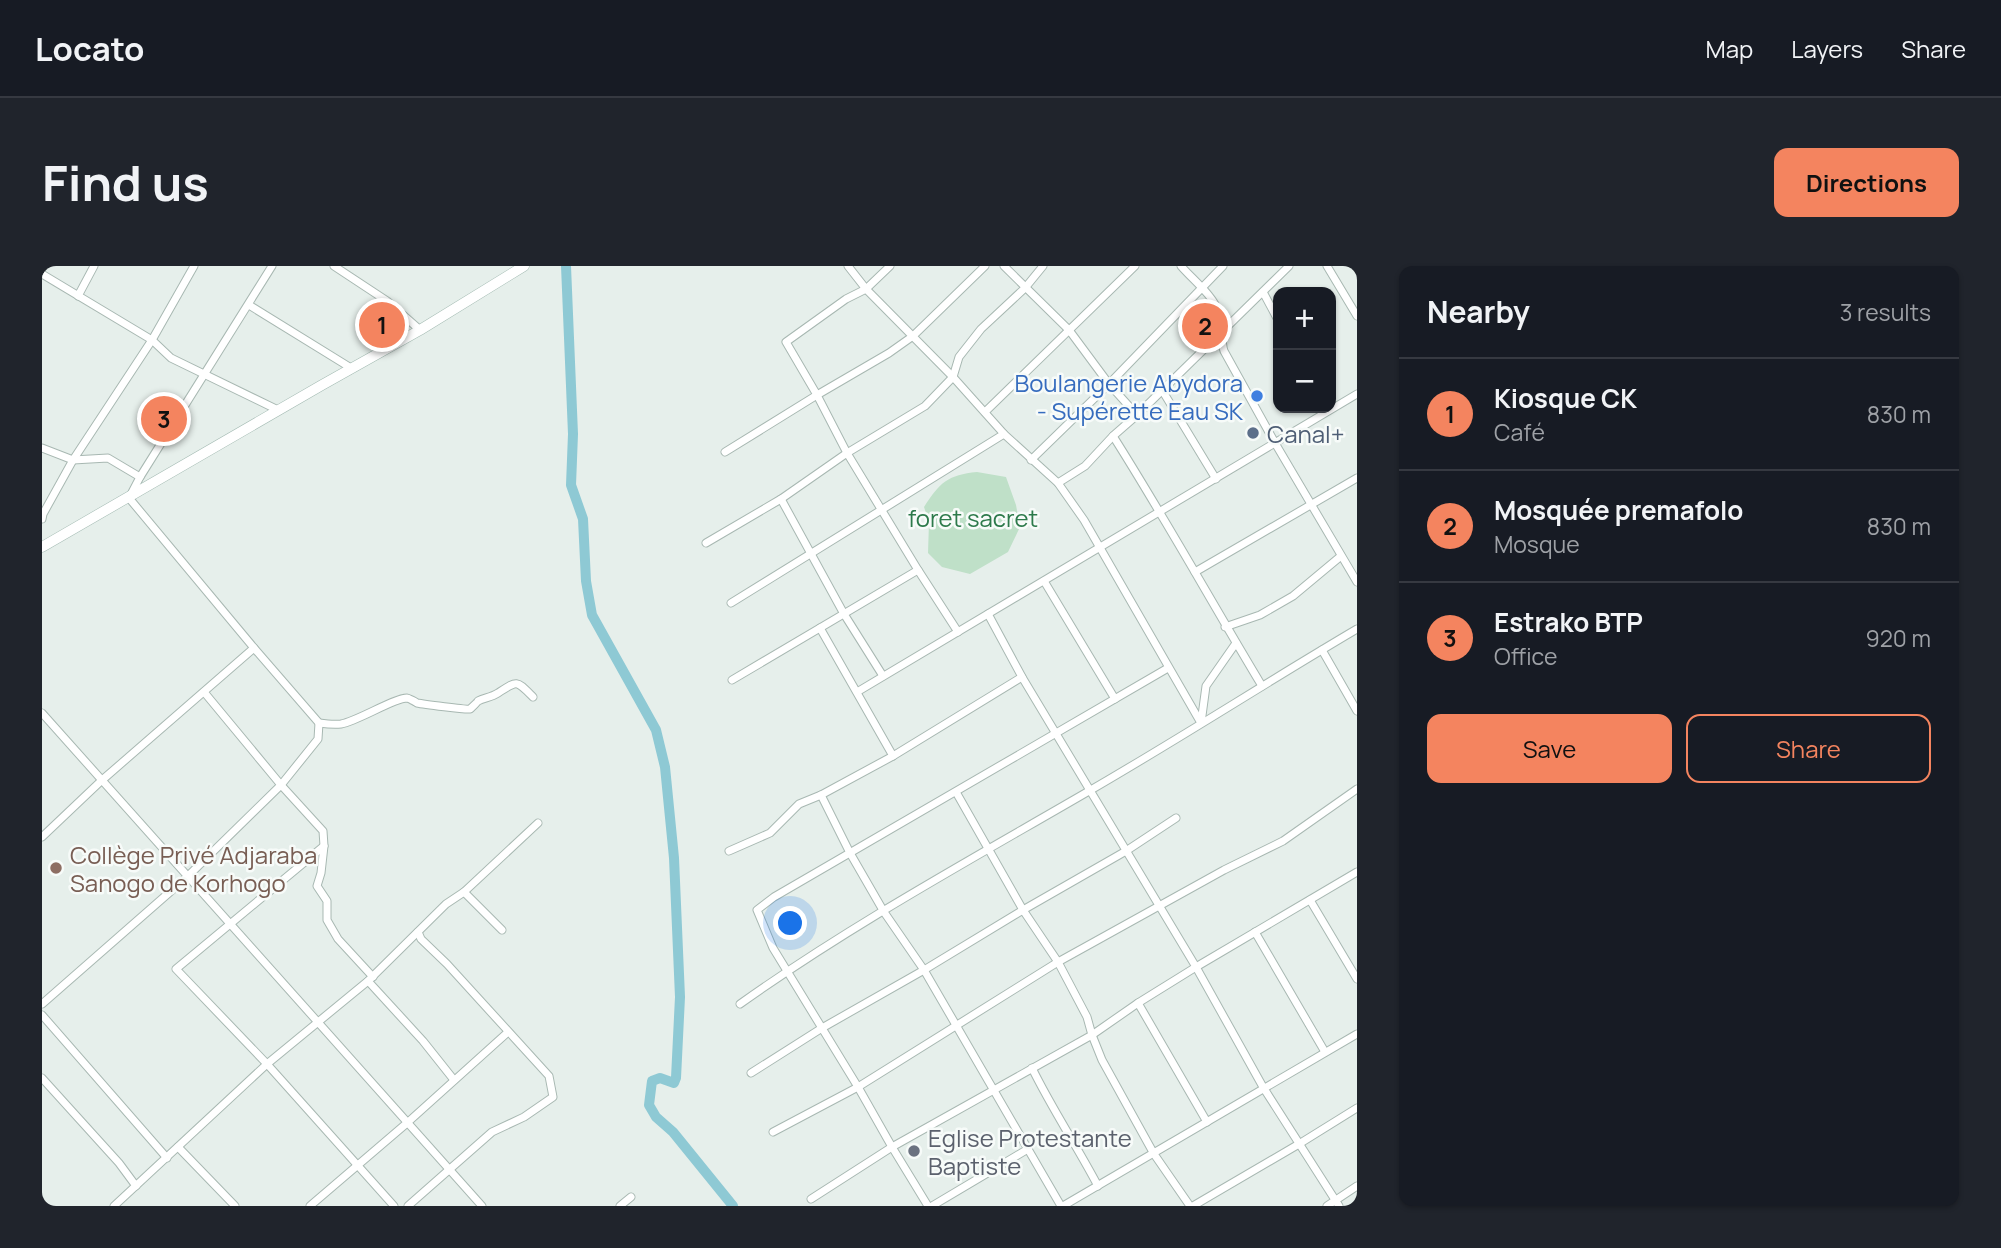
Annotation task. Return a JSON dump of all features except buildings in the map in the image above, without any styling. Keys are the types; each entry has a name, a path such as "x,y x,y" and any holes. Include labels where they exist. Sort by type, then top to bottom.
{"main road":[{"path":"42,547 420,330 524,266"}],"street":[{"path":"78,296 94,266"},
{"path":"42,519 73,460 152,340 194,266"},
{"path":"272,266 129,498 319,723 340,725 407,698 426,705 470,709 479,701 514,683 521,685 533,697"},
{"path":"334,266 387,301 420,330"},
{"path":"848,266 866,289 953,377 1004,434 1058,483 1084,520 1201,723"},
{"path":"891,266 866,289 846,299 786,342 847,453 958,632"},
{"path":"725,452 889,354 913,336 985,266"},
{"path":"1004,266 1069,330 1109,384 1137,415"},
{"path":"706,543 925,406 953,377 959,357 981,329 1026,288 1043,266"},
{"path":"985,412 1135,266"},
{"path":"1181,266 1214,303 1220,314 1224,351 1357,582"},
{"path":"1031,460 1223,266"},
{"path":"1058,483 1085,466 1289,266"},
{"path":"1327,266 1357,316"},
{"path":"42,274 152,340 171,358 278,410"},
{"path":"1263,292 1273,311"},
{"path":"249,305 351,369"},
{"path":"1162,390 1216,478"},
{"path":"1336,405 1357,394"},
{"path":"857,692 1322,413"},
{"path":"730,603 1004,434"},
{"path":"1113,436 1262,686"},
{"path":"42,448 73,460 108,458 140,477"},
{"path":"1195,572 1357,478"},
{"path":"780,499 844,614 883,676"},
{"path":"1226,627 1260,615 1293,596 1341,556"},
{"path":"732,680 918,570"},
{"path":"1044,580 1115,699"},
{"path":"988,614 1022,677 1196,967 1264,1087 1337,1203"},
{"path":"820,628 893,755"},
{"path":"740,1004 787,970 1357,629"},
{"path":"1201,723 1206,685 1236,643"},
{"path":"42,837 254,648"},
{"path":"1322,650 1357,711"},
{"path":"1028,1149 930,1206 773,948 757,910 774,897 1168,668"},
{"path":"729,851 770,834 799,804 821,795 893,755 1022,677"},
{"path":"204,692 323,831 324,846 317,886 327,901 327,920 338,939 454,1080"},
{"path":"42,713 482,1206"},
{"path":"42,1004 187,877 282,785 318,739 319,723"},
{"path":"773,1132 858,1087 1058,962 1224,870 1283,842 1357,789"},
{"path":"957,792 1023,909 1058,962 1087,1017 1102,1060 1154,1154 1191,1206 1357,1108"},
{"path":"821,795 849,853 884,912 924,970 1062,1206 1357,1034"},
{"path":"751,1073 1023,909 1126,851 1176,818"},
{"path":"114,1206 267,1063 370,979 446,904 464,892 538,823"},
{"path":"324,846 176,969 267,1063 394,1206"},
{"path":"811,1199 892,1147 1092,1035 1196,967 1357,872"},
{"path":"464,892 502,930"},
{"path":"1310,900 1357,979"},
{"path":"408,1206 492,1132 553,1097 549,1076 421,939 418,932"},
{"path":"1255,932 1325,1052"},
{"path":"1138,1003 1207,1122"},
{"path":"42,1015 167,1158"},
{"path":"310,1206 508,1032"},
{"path":"1032,1068 1098,1186"},
{"path":"42,1079 119,1163 136,1186"},
{"path":"178,1147 235,1206"},
{"path":"1327,1206 1337,1203 1357,1186"},
{"path":"620,1206 631,1197"}],"green space":[{"name":"foret sacret","path":"977,472 1006,477 1020,527 1008,552 970,574 942,567 928,553 929,522 924,507 946,481 959,475"}],"waterway":[{"path":"566,266 573,434 571,485 583,519 586,581 592,615 656,730 665,767 674,858 680,997 676,1078 674,1083 660,1078 652,1081 649,1105 656,1117 673,1132 733,1206"}],"place":[{"name":"Kiosque CK","path":"382,325"},
{"name":"Mosquée premafolo","path":"1205,326"},
{"name":"Boulangerie Abydora - Supérette Eau SK","path":"1257,396"},
{"name":"Estrako BTP","path":"164,419"},
{"name":"Canal+","path":"1253,433"},
{"name":"Collège Privé Adjaraba Sanogo de Korhogo","path":"56,868"},
{"name":"Eglise Protestante Baptiste","path":"914,1151"}]}
